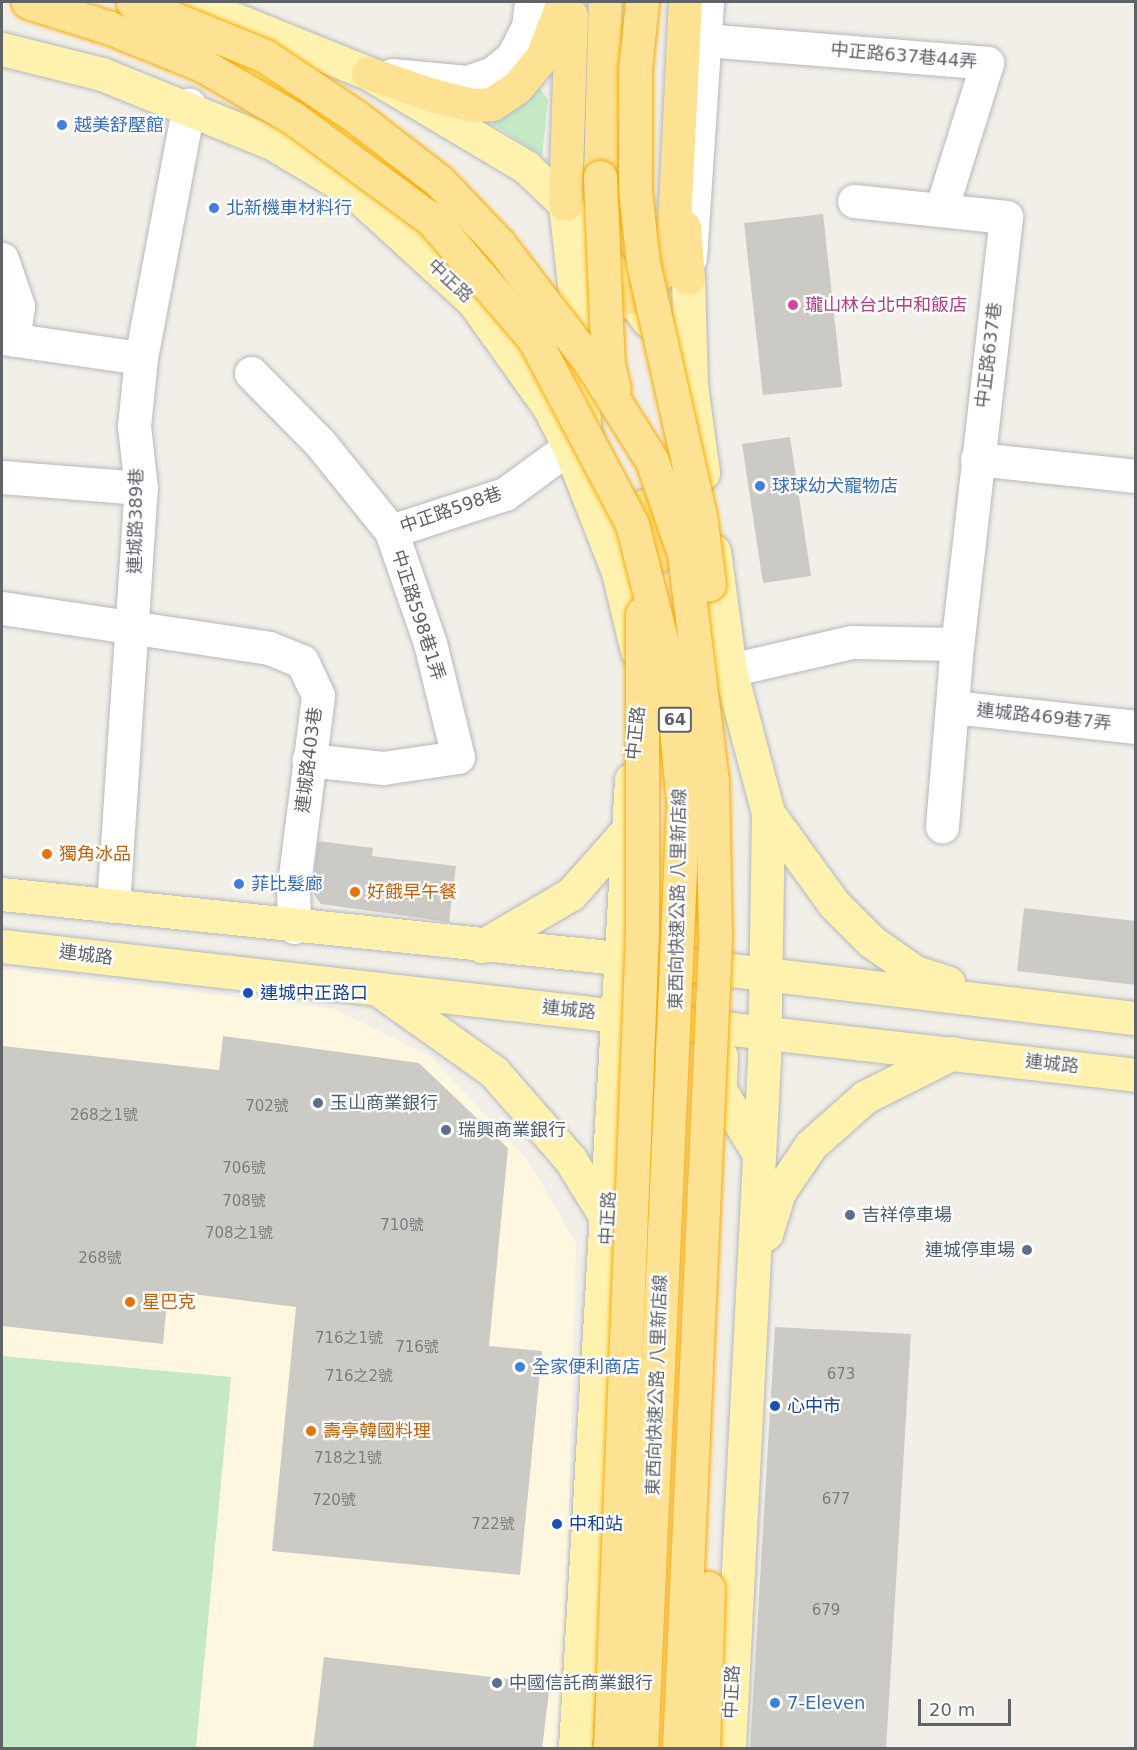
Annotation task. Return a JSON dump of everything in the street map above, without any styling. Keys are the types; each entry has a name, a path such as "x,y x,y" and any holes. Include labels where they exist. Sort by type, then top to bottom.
{"highway":[{"name":"東西向快速公路 八里新店線","path":"28,2 110,28 202,65 293,118 432,220 534,339 632,524 671,678 683,803 641,1749"},
{"name":"東西向快速公路 八里新店線","path":"133,2 265,56 355,116 439,181 499,244 590,362 652,461 684,554 712,781 715,942 679,1749"},
{"path":"368,73 432,95 473,105 492,104 535,68 552,41 563,2"},
{"path":"565,204 572,2"},
{"path":"605,2 600,177 608,364 682,655 692,728 696,902 653,1749"},
{"path":"642,2 634,191 648,286 700,515 729,752 703,1749"},
{"path":"632,297 662,272 669,260 678,157 685,2"},
{"path":"678,157 688,278"},
{"path":"610,1749 642,935 643,506"},
{"path":"696,902 704,861 704,770 693,655 700,515"}],"main road":[{"path":"61,2 128,21 274,86 354,139 481,255 529,312 578,319 632,297"},
{"name":"中正路","path":"199,3 368,73 401,95 526,167 565,204 632,297 691,385 730,670 768,813 765,1032 729,1749"},
{"name":"中正路","path":"2,49 102,74 189,105 272,143 354,192 472,301 550,409 588,488 621,583 637,653 640,702 624,834 620,1016 575,1749"},
{"path":"274,86 401,95"},
{"path":"354,192 481,255"},
{"path":"565,204 578,319 588,488"},
{"path":"688,278 691,385"},
{"path":"640,702 650,754 658,868 656,1020"},
{"path":"768,813 834,904 871,941 915,972 998,1000"},
{"path":"482,946 571,894 624,834"},
{"path":"2,894 294,927 723,969 1136,1018"},
{"name":"連城路","path":"2,946 1136,1074"},
{"path":"378,989 494,1072 570,1159 607,1219"},
{"path":"721,1027 720,1090 759,1154"},
{"path":"752,1285 779,1192 811,1145 865,1097 953,1053"}],"street":[{"path":"368,73 467,82 493,73 513,56 528,27 531,2"},
{"path":"688,278 706,2"},
{"name":"中正路637巷44弄","path":"704,40 987,63 941,210"},
{"name":"連城路389巷","path":"113,906 141,488 134,426 141,358 189,105"},
{"name":"中正路637巷","path":"854,201 1006,217 957,644 942,826"},
{"path":"2,259 18,306 7,339 141,358"},
{"name":"中正路598巷1弄","path":"251,373 320,443 390,531 430,643 458,757 383,768 308,760"},
{"name":"中正路598巷","path":"390,531 505,494 569,447"},
{"path":"977,459 1136,476"},
{"path":"2,477 141,488"},
{"name":"連城路403巷","path":"2,608 269,648 302,661 318,696 293,891 294,927"},
{"path":"730,670 851,642 957,644"},
{"name":"連城路469巷7弄","path":"952,707 1136,727"},
{"path":"721,1027 723,969"}],"shaded area":[{"path":"2,969 334,1009 430,1056 528,1160 576,1243 562,1748 2,1748"}],"green space":[{"path":"539,87 548,100 542,156 493,124 496,118"},
{"path":"2,1356 231,1377 196,1748 2,1748"}],"building":[{"name":"瓏山林台北中和飯店","path":"823,214 842,387 763,395 744,223"},
{"path":"790,437 811,576 763,583 742,444"},
{"path":"318,841 373,848 372,856 456,866 449,922 321,904 312,892"},
{"path":"1024,908 1136,921 1136,985 1017,971"},
{"path":"223,1036 419,1063 508,1148 489,1346 542,1351 520,1575 272,1551 296,1307 168,1291 163,1344 2,1326 2,1046 219,1070"},
{"path":"775,1327 911,1334 886,1749 750,1749"},
{"path":"324,1657 550,1684 542,1749 313,1749"}],"place":[{"name":"越美舒壓館","path":"62,125"},
{"name":"北新機車材料行","path":"214,208"},
{"name":"瓏山林台北中和飯店","path":"793,305"},
{"name":"球球幼犬寵物店","path":"760,486"},
{"name":"獨角冰品","path":"47,854"},
{"name":"菲比髮廊","path":"239,884"},
{"name":"好餓早午餐","path":"355,892"},
{"name":"連城中正路口","path":"248,993"},
{"name":"玉山商業銀行","path":"318,1103"},
{"name":"瑞興商業銀行","path":"446,1130"},
{"name":"吉祥停車場","path":"850,1215"},
{"name":"連城停車場","path":"1027,1250"},
{"name":"星巴克","path":"130,1302"},
{"name":"全家便利商店","path":"520,1367"},
{"name":"心中市","path":"775,1406"},
{"name":"壽亭韓國料理","path":"311,1431"},
{"name":"中和站","path":"557,1524"},
{"name":"中國信託商業銀行","path":"497,1683"},
{"name":"7-Eleven","path":"775,1703"}]}
